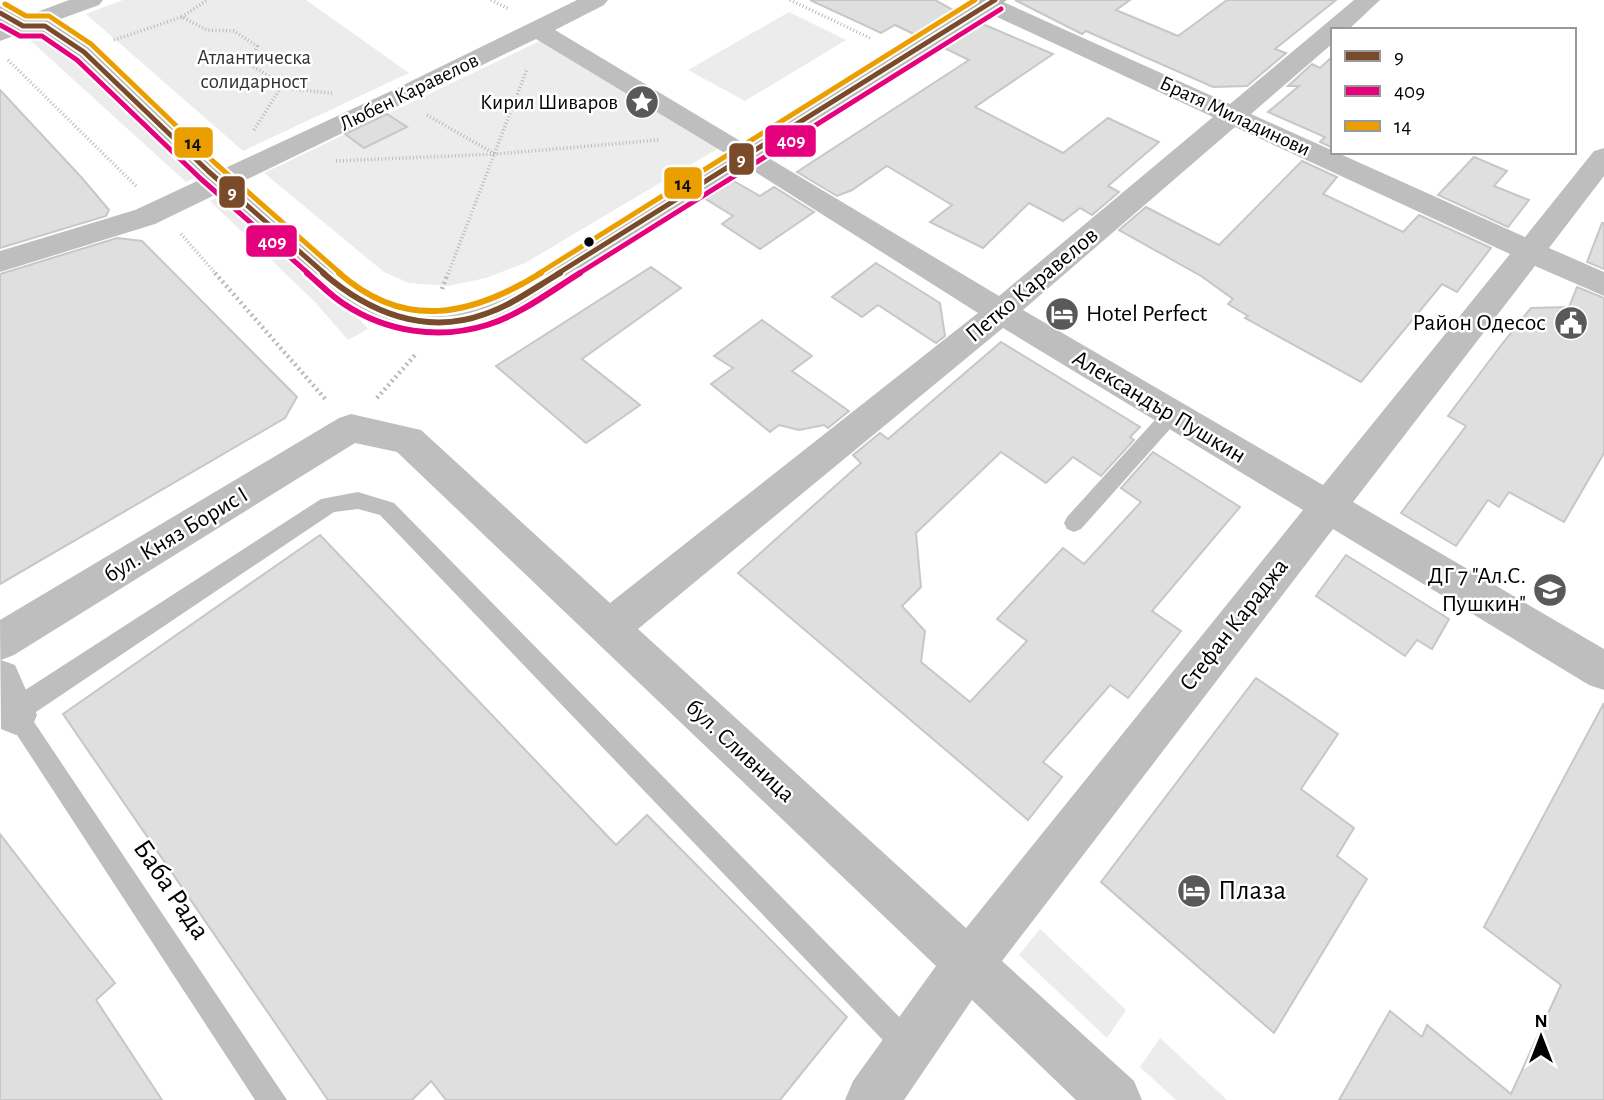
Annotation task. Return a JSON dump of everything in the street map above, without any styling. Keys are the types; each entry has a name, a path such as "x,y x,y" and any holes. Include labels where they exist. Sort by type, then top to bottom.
{"main road":[{"path":"0,13 38,17 83,52 222,183 348,295 393,317 432,323 484,315 521,297 988,1"}],"street":[{"path":"0,34 38,17 90,0"},
{"name":"Любен Каравелов","path":"0,261 145,217 222,183 596,0"},
{"name":"Петко Каравелов","path":"1335,28 1368,0"},
{"name":"Братя Миладинови","path":"988,1 1604,285"},
{"name":"Александър Пушкин","path":"537,29 748,155 1171,415 1604,671"},
{"name":"Петко Каравелов","path":"610,629 724,533 1001,312 1331,32"},
{"name":"Стефан Караджа","path":"872,1100 968,964 1604,158"},
{"name":"бул. Сливница","path":"351,428 408,440 1115,1100"},
{"name":"бул. Княз Борис I","path":"0,642 351,428"}],"lane":[{"path":"1074,523 1171,415"},
{"path":"8,697 27,702 328,505 354,499 372,502 387,509 909,1047"},
{"name":"Баба Рада","path":"8,697 272,1100"}],"path":[{"path":"83,52 151,25 182,17 207,0"},
{"path":"790,0 872,39"},
{"path":"182,17 206,30 234,31 257,46 250,65 291,89 400,97 496,154"},
{"path":"496,154 521,89 537,29"},
{"path":"329,161 496,154 712,134"}],"green space":[{"name":"Атлантическа солидарност","path":"123,0 306,0 409,73 243,151 86,14"},
{"path":"789,12 846,40 745,101 688,70"},
{"path":"45,26 208,171 186,182 21,32"},
{"path":"544,39 719,148 525,263 486,278 448,286 409,283 384,272 264,173"},
{"path":"232,190 348,295 353,311 368,329 348,340 315,302 210,201"},
{"path":"1040,929 1126,1010 1107,1038 1019,955"},
{"path":"1160,1038 1227,1100 1176,1100 1140,1067"}],"building":[{"path":"810,0 935,0 955,11 916,35 895,25 881,33"},
{"path":"1015,0 1130,0 1116,10 1178,36 1227,0 1336,0 1275,49 1286,53 1247,86 1213,87 1086,31 1082,34"},
{"path":"978,22 1053,54 975,107 1063,153 1108,118 1159,142 1108,186 1119,192 1092,215 1080,208 1063,221 1029,203 983,248 930,222 952,205 887,166 852,190 837,196 797,172 969,60 940,46"},
{"path":"1331,58 1331,147 1320,142 1325,137 1268,112 1299,86 1288,86 1312,64 1320,68"},
{"path":"0,90 109,210 106,216 0,248"},
{"path":"387,114 407,127 364,148 345,134"},
{"path":"1474,157 1507,171 1494,186 1529,200 1508,227 1438,195"},
{"path":"1302,161 1337,177 1323,194 1403,232 1419,215 1491,248 1457,292 1442,284 1361,382 1245,318 1248,316 1228,304 1233,299 1201,276 1119,230 1146,207 1219,245"},
{"path":"732,180 760,196 774,187 814,212 760,249 722,224 733,216 704,198"},
{"path":"1604,223 1604,269 1587,262"},
{"path":"117,238 142,241 297,397 285,418 0,584 0,274"},
{"path":"876,263 940,303 945,336 936,343 878,305 862,317 832,297"},
{"path":"651,267 681,288 582,359 640,405 586,443 496,366"},
{"path":"1577,287 1604,298 1604,453 1564,522 1509,492 1499,507 1488,500 1456,546 1401,513 1466,426 1448,416 1502,344 1531,308 1569,307"},
{"path":"762,320 812,356 792,371 849,411 828,428 824,425 799,430 779,425 770,432 711,384 733,368 714,356"},
{"path":"1001,342 1140,427 1130,437 1134,440 1101,476 1073,457 1046,483 1001,452 916,533 921,587 902,606 925,631 921,662 970,702 1027,641 997,619 1063,548 1084,564 1141,502 1121,488 1153,452 1240,507 1152,611 1181,631 1128,698 1110,685 1043,762 1062,777 1028,820 738,573 861,463 853,455 880,433 888,439"},
{"path":"320,535 616,845 647,815 847,1017 780,1100 446,1100 431,1081 412,1100 328,1100 63,714"},
{"path":"1346,555 1449,619 1432,649 1417,640 1405,656 1316,596"},
{"path":"1256,678 1338,734 1301,789 1354,828 1337,856 1367,879 1274,1033 1101,882"},
{"path":"1604,703 1604,1100 1339,1100 1390,1011 1422,1037 1427,1025 1511,1094 1561,985 1484,927"},
{"path":"0,834 115,983 96,1000 162,1100 0,1100"}],"transit line":[{"name":"14","path":"5,4 26,16 49,16 91,44 215,163 354,286 396,307 432,312 481,305 516,288 975,0"},
{"name":"9","path":"0,13 23,26 45,26 84,52 208,171 348,295 393,317 432,323 484,315 521,297 995,0"},
{"name":"409","path":"0,25 20,36 42,36 77,60 201,179 343,304 389,327 431,333 487,325 527,306 1001,9"}],"place":[{"name":"Кирил Шиваров","path":"642,102"},
{"name":"Hotel Perfect","path":"1062,314"},
{"name":"Район Одесос","path":"1571,323"},
{"name":"ДГ 7 \"Ал.С. Пушкин\"","path":"1550,590"},
{"name":"Плаза","path":"1194,891"}]}
